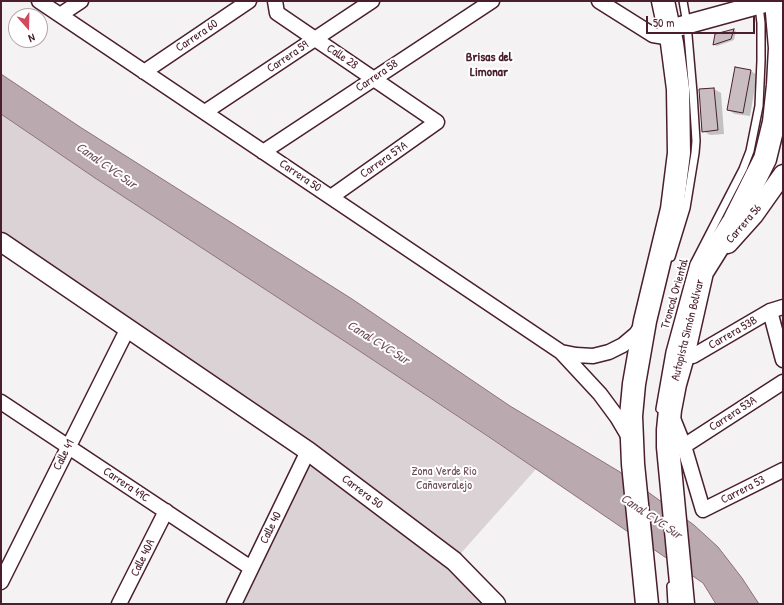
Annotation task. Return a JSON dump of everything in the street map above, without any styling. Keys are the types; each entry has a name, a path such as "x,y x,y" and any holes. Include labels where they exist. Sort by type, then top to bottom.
{"highway":[{"path":"647,604 633,464 631,416 634,384 645,321 672,209 679,153 680,118 676,30 663,1"},
{"name":"Autopista Simón Bolívar","path":"683,604 676,577 668,430 665,413 683,356 702,272 734,221 765,159 774,122 780,48 766,2"}],"street":[{"name":"Carrera 50","path":"39,1 561,352 600,394 632,441"},
{"path":"60,15 81,1"},
{"name":"Carrera 60","path":"144,72 249,1"},
{"name":"Calle 28","path":"275,1 277,13 438,122"},
{"name":"Carrera 59","path":"205,112 372,1"},
{"name":"Carrera 58","path":"264,152 492,1"},
{"path":"599,1 653,35 676,30 766,2"},
{"name":"Carrera 57A","path":"331,197 438,122"},
{"name":"Carrera 56","path":"702,272 754,215 783,174"},
{"name":"Carrera 50","path":"1,242 308,451 454,561 496,604"},
{"path":"777,309 783,360"},
{"name":"Carrera 53B","path":"683,356 693,356 777,309"},
{"name":"Carrera 50","path":"561,352 576,356 593,356 609,352 623,345 636,334 645,321"},
{"name":"Calle 41","path":"1,582 128,328"},
{"name":"Carrera 53A","path":"684,446 783,382"},
{"name":"Carrera 49C","path":"1,402 251,568"},
{"path":"665,413 684,446"},
{"name":"Carrera 53","path":"684,446 704,510 783,470"},
{"name":"Calle 40","path":"234,604 308,451"},
{"name":"Calle 40A","path":"119,604 166,511"}],"lane":[{"name":"Troncal Oriental","path":"669,265 686,208 695,153 696,124 676,30 683,1"},
{"name":"Troncal Oriental","path":"665,413 664,381 670,352 694,264 743,169 750,151 759,106 761,23 766,2"},
{"path":"672,604 676,577"}],"green space":[{"name":"Zona Verde Rio Cañaveralejo","path":"1,114 95,178 358,350 536,469 454,561 496,604 234,604 308,451 1,242"}],"water":[{"name":"Canal CVC Sur","path":"1,74 80,127 352,299 510,406 620,472 694,525 718,547 742,578 759,604 716,604 703,583 492,439 95,178 1,114"}],"building":[{"path":"734,29 731,39 713,45 715,34"},
{"path":"735,67 751,70 743,113 727,110"},
{"path":"714,88 718,130 702,132 699,89"}],"district":[{"name":"Brisas del Limonar","path":"489,66"}]}
